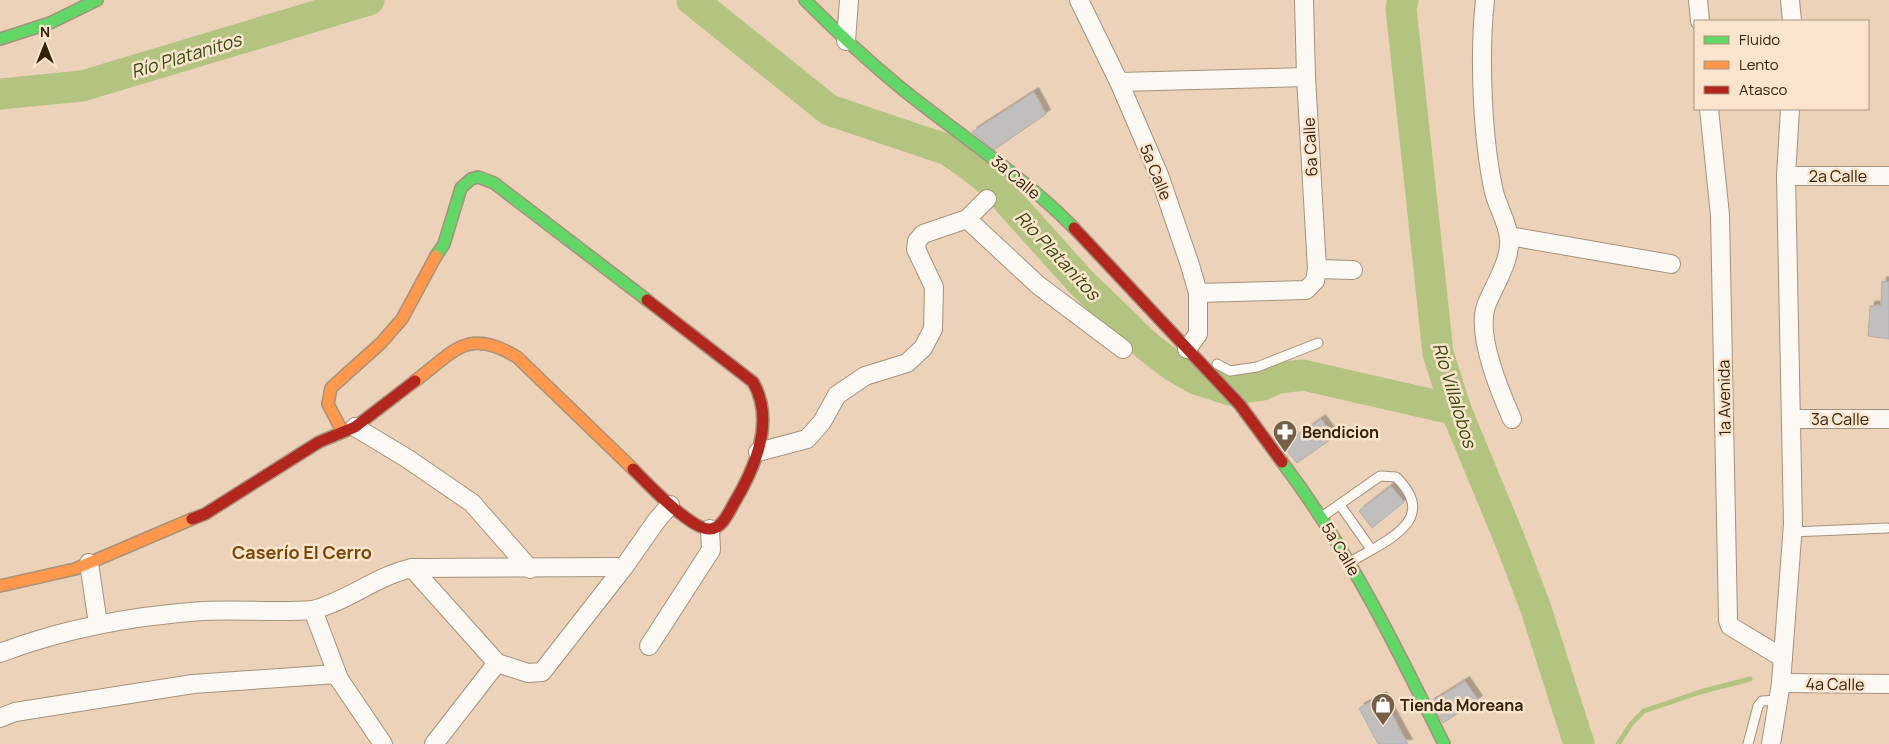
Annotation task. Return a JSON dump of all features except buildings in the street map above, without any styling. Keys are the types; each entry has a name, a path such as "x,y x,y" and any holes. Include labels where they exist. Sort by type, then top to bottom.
{"street":[{"path":"0,39 23,34 64,18 97,0"},
{"name":"3a Calle","path":"805,0 846,42 906,92 1014,174 1072,226 1208,372"},
{"path":"846,42 849,0"},
{"name":"5a Calle","path":"1079,0 1119,82 1158,175 1198,293 1198,334 1187,349"},
{"name":"6a Calle","path":"1304,0 1306,77 1317,269"},
{"path":"1485,0 1484,113 1494,193 1509,236 1510,250 1485,309 1492,373 1512,419"},
{"path":"1698,0 1700,20"},
{"path":"1790,0 1792,20"},
{"path":"0,35 23,34"},
{"path":"1119,82 1306,77"},
{"name":"1a Avenida","path":"1709,110 1720,215 1728,620 1730,626 1783,658"},
{"path":"1771,744 1780,692 1792,532 1792,419 1786,176 1790,110"},
{"name":"2a Calle","path":"1786,176 1889,176"},
{"path":"0,586 59,573 89,563 205,514 319,442 349,429 462,346 475,341 490,342 517,357 670,505 700,527 710,529 718,527 725,519 757,459 762,402 753,382 494,183 478,177 471,179 461,188 444,244 423,277 402,319 381,343 332,388 326,395 327,406 349,429 408,459 472,503 530,569"},
{"path":"758,452 808,439 822,422 837,395 864,376 907,362 922,348 933,329 934,287 916,249 917,241 922,234 967,219 988,199"},
{"path":"967,219 1038,285 1123,349"},
{"path":"1509,236 1671,264"},
{"path":"1198,293 1306,290 1315,281 1317,269 1354,270"},
{"name":"5a Calle","path":"1208,372 1240,405 1322,517 1350,562 1399,652 1437,742"},
{"name":"3a Calle","path":"1792,419 1889,419"},
{"path":"412,568 497,662 528,673 542,672 547,668 591,607 624,567 657,520 670,505"},
{"path":"649,646 711,550 710,529"},
{"path":"89,563 98,624"},
{"path":"0,653 47,636 98,624 203,611 313,610 328,606 388,576 412,568 530,569 624,567"},
{"path":"313,610 337,674 383,744"},
{"path":"434,744 497,662"},
{"path":"0,718 15,712 193,684 337,674"},
{"name":"4a Calle","path":"1780,692 1889,684"}],"lane":[{"path":"1208,372 1215,364 1230,371 1257,367 1318,343"},
{"path":"1322,517 1380,476 1396,476 1407,488 1414,501 1412,515 1405,526 1350,562"},
{"path":"1340,505 1371,549"},
{"path":"1792,532 1887,528"},
{"path":"1748,744 1758,706 1762,701 1780,692"}],"waterway":[{"name":"Río Platanitos","path":"0,94 82,86 369,0"},
{"name":"Rio Platanitos","path":"692,0 829,110 948,150 971,166 990,181 1080,281 1147,346 1172,365 1196,379 1230,390 1263,385 1278,378 1303,375 1456,410"},
{"name":"Río Villalobos","path":"1403,0 1401,8 1438,353 1456,410 1535,606 1579,744"},
{"path":"1618,744 1631,724 1644,711 1700,692 1750,679"}],"traffic: fast":[{"path":"0,39 50,23 97,0"},
{"path":"805,0 893,81 1034,191 1074,228"},
{"path":"436,256 444,244 461,188 471,179 478,177 494,183 647,300"},
{"path":"1282,462 1306,495 1350,564 1408,671 1444,744"}],"traffic: slow":[{"path":"342,431 328,404 331,388 381,343 402,319 436,256"},
{"path":"415,381 462,346 486,344 500,348 517,357 633,469"},
{"path":"0,586 75,569 192,519"}],"traffic: jam":[{"path":"1074,228 1240,405 1282,462"},
{"path":"633,469 681,514 702,527 714,528 727,516 748,477 755,461 762,429 763,413 760,397 753,382 647,300"},
{"path":"192,519 205,514 319,442 355,427 415,381"}],"place":[{"name":"Bendicion","path":"1285,453"},
{"name":"Tienda Moreana","path":"1383,726"}],"district":[{"name":"Caserío El Cerro","path":"302,552"}]}
